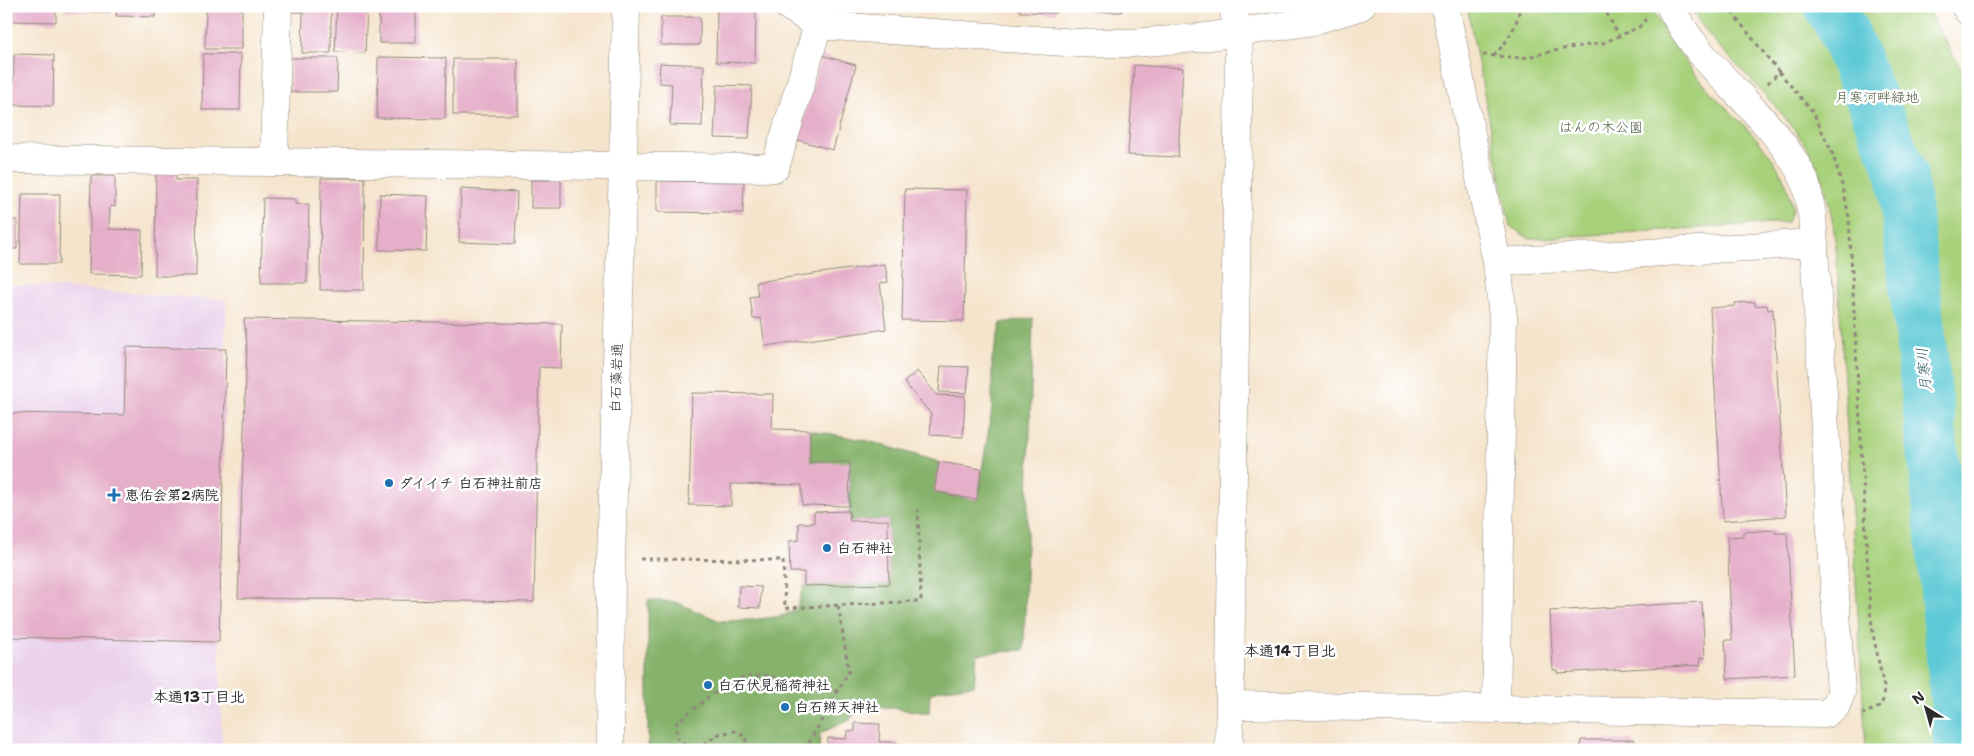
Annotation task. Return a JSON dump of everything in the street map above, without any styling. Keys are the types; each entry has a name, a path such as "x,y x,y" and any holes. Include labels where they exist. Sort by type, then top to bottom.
{"street":[{"path":"274,161 278,6"},
{"name":"白石藻岩通","path":"610,750 611,559 626,6"},
{"path":"788,6 818,26 1078,43 1132,43 1198,38 1235,19 1308,22 1361,6"},
{"path":"1445,6 1497,262 1503,317 1504,367 1496,708"},
{"path":"1965,6 1968,10"},
{"path":"1230,705 1825,714 1836,706 1841,694 1814,243 1812,214 1804,178 1780,141 1748,102 1718,72 1677,20 1661,10"},
{"path":"1229,750 1239,63 1235,19"},
{"path":"6,159 775,168 818,26"},
{"path":"1497,262 1814,243"}],"path":[{"path":"1494,56 1508,40 1519,16 1520,6"},
{"path":"1603,6 1619,36"},
{"path":"1727,6 1780,72 1748,102"},
{"path":"1453,49 1494,56 1522,58 1602,43 1639,27 1661,10"},
{"path":"611,559 783,560 785,608 921,600 918,509"},
{"path":"805,750 849,671 838,605"},
{"path":"745,750 746,737 735,731 719,734 697,748 684,744 676,737 677,722 711,695 743,677 764,675 838,691"}],"shaded area":[{"name":"恵佑会第2病院","path":"6,284 226,300 219,642 222,750 6,750"}],"green space":[{"name":"はんの木公園","path":"1467,6 1651,6 1687,64 1759,142 1779,169 1787,187 1793,210 1787,222 1530,239 1510,226"},
{"name":"月寒河畔緑地","path":"1690,6 1925,6 1968,81 1968,750 1866,750 1836,246 1832,217 1822,177 1806,145 1773,104 1711,38"},
{"path":"1033,318 1024,650 977,654 974,685 938,690 930,694 929,713 862,704 850,720 820,733 819,750 648,750 648,600 675,602 720,621 752,620 782,616 796,610 804,586 889,584 888,520 850,521 850,463 810,462 810,430 869,441 939,462 934,492 977,500 992,409 992,359 1001,323"}],"building":[{"path":"10,6 56,6 56,22 9,21"},
{"path":"65,6 110,6 110,12 65,11"},
{"path":"117,6 155,6 155,17 116,16"},
{"path":"206,6 242,6 242,49 205,49"},
{"path":"286,6 331,6 331,53 302,53 303,12 286,12"},
{"path":"337,6 367,6 365,53 335,52"},
{"path":"379,6 416,6 416,43 379,43"},
{"path":"1020,6 1056,6 1056,13 1020,12"},
{"path":"1088,6 1122,6 1122,12 1088,12"},
{"path":"1130,6 1164,6 1164,9 1130,9"},
{"path":"717,8 756,10 755,63 716,62"},
{"path":"661,17 700,17 700,45 661,45"},
{"path":"14,54 54,55 53,106 13,105"},
{"path":"203,54 241,54 240,110 202,110"},
{"path":"821,55 856,65 833,150 798,140"},
{"path":"378,57 446,58 445,119 377,118"},
{"path":"290,58 338,58 337,92 290,92"},
{"path":"453,59 518,59 518,115 453,115"},
{"path":"660,63 704,65 702,126 670,125 672,84 659,83"},
{"path":"1134,65 1183,68 1178,157 1128,155"},
{"path":"717,85 752,86 749,139 714,138"},
{"path":"156,172 176,172 176,180 197,180 196,276 155,276"},
{"path":"91,176 115,176 115,207 110,206 109,229 142,230 141,275 89,274"},
{"path":"321,178 365,178 364,290 320,290"},
{"path":"531,180 561,180 561,208 531,208"},
{"path":"657,181 744,182 743,213 657,212"},
{"path":"461,189 517,192 515,244 459,242"},
{"path":"905,189 967,190 964,321 902,320"},
{"path":"22,194 60,194 59,264 20,264"},
{"path":"380,194 428,196 426,251 379,250"},
{"path":"263,198 295,199 295,204 309,204 307,283 261,283"},
{"path":"6,220 17,220 17,249 6,249"},
{"path":"885,264 888,282 880,283 886,329 765,346 761,318 753,319 750,297 758,296 756,282"},
{"path":"1755,302 1755,306 1767,305 1768,310 1773,309 1786,516 1723,521 1710,308 1735,306 1735,303"},
{"name":"ダイイチ 白石神社前店","path":"244,319 562,324 561,368 539,367 534,602 238,598 247,345"},
{"path":"126,347 226,349 219,642 6,637 6,413 124,415"},
{"path":"941,366 969,367 967,393 939,392"},
{"path":"917,371 937,395 965,396 963,437 930,435 931,414 904,382"},
{"path":"692,393 773,394 772,429 810,430 810,462 850,462 849,506 802,505 802,485 731,484 731,506 689,505"},
{"path":"939,462 982,469 977,500 934,492"},
{"path":"849,511 850,521 888,520 889,584 804,586 804,572 790,572 789,541 799,540 799,523 814,523 814,512"},
{"path":"1775,530 1775,533 1787,533 1795,675 1727,679 1725,640 1732,640 1727,537 1743,536 1743,532"},
{"path":"739,586 761,587 760,608 738,607"},
{"path":"1702,602 1705,658 1700,658 1701,665 1557,673 1557,670 1553,670 1550,611"},
{"path":"855,723 880,724 879,742 897,742 897,750 827,750 828,738 846,739 847,731 855,731"},
{"path":"1581,740 1634,740 1634,750 1580,750"}],"waterway":[{"name":"月寒川","path":"1829,6 1842,28 1902,174 1932,442 1960,750"}],"place":[{"name":"ダイイチ 白石神社前店","path":"389,483"},
{"name":"恵佑会第2病院","path":"114,495"},
{"name":"白石神社","path":"827,548"},
{"name":"白石伏見稲荷神社","path":"708,685"},
{"name":"白石辨天神社","path":"785,707"}],"district":[{"name":"本通14丁目北","path":"1290,651"},
{"name":"本通13丁目北","path":"199,697"}]}
